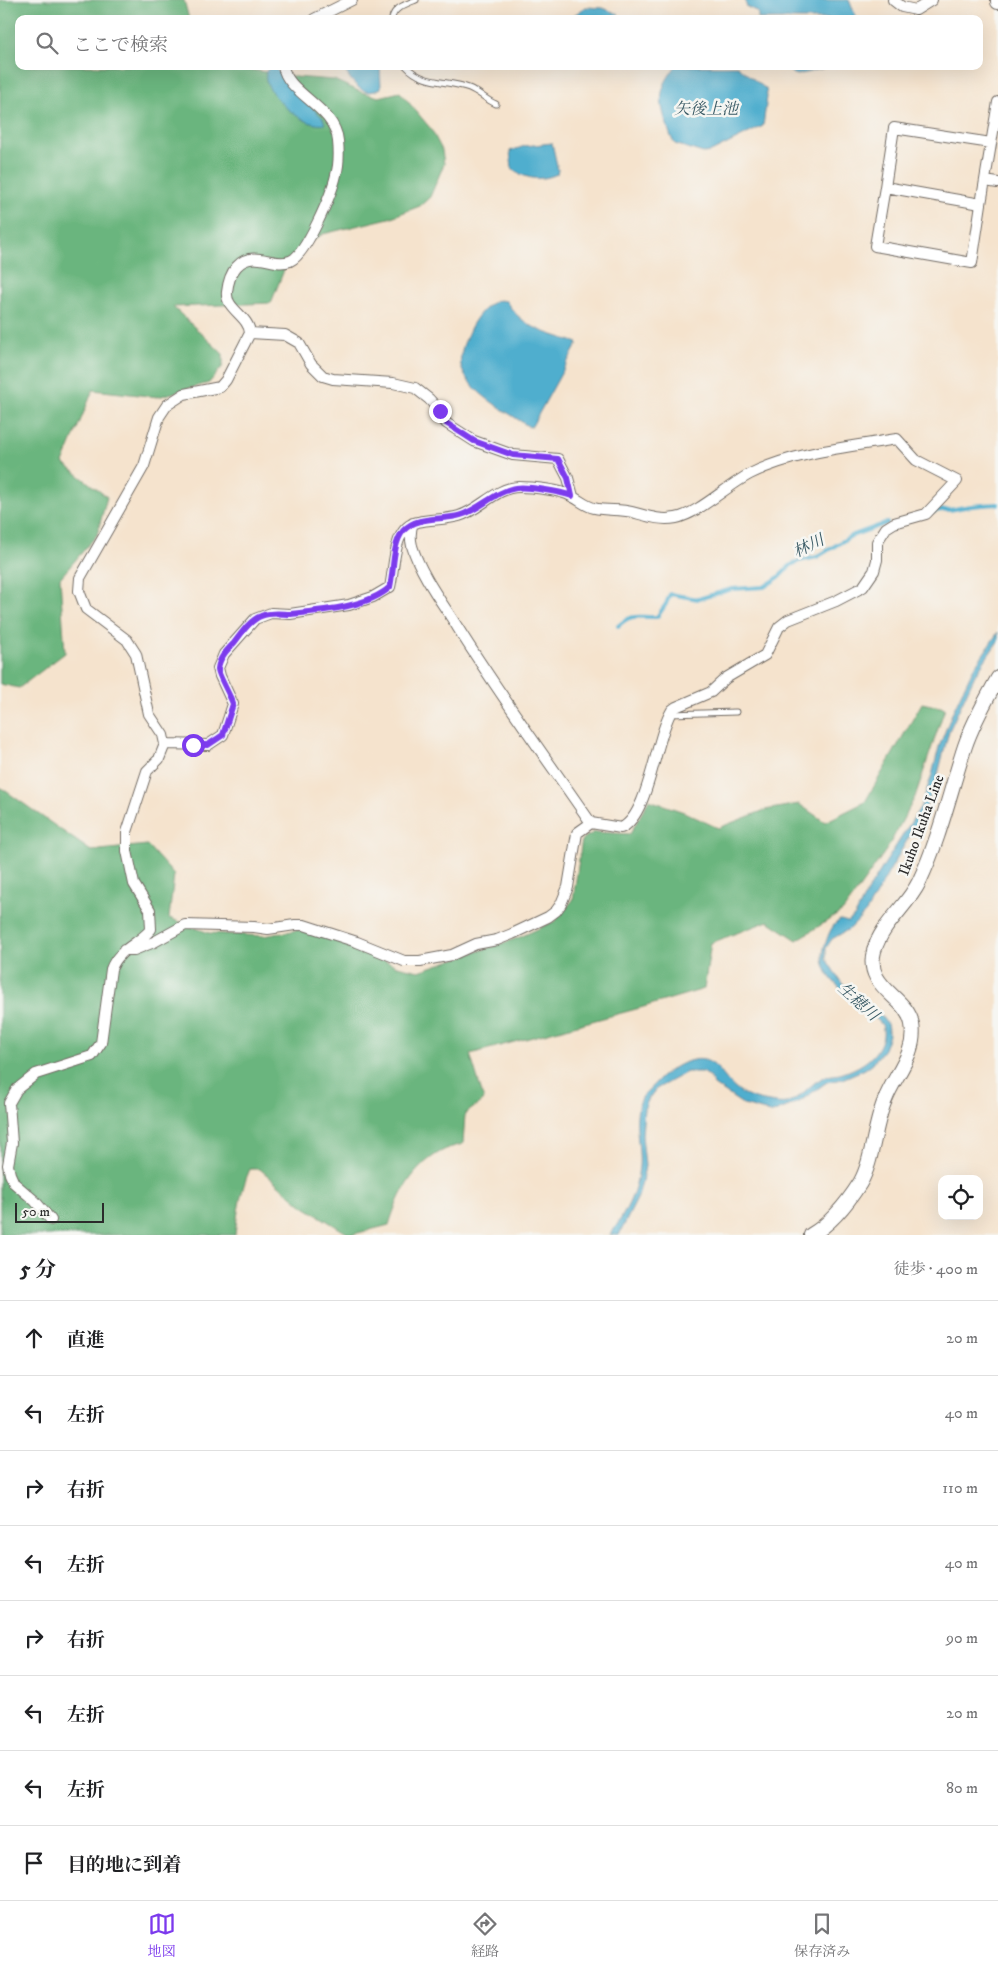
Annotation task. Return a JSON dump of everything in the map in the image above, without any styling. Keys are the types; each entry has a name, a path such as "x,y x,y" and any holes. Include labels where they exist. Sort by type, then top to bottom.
{"main road":[{"name":"Ikuho Ikuha Line","path":"811,1235 826,1224 860,1182 885,1100 908,1058 913,1036 912,1022 906,1010 880,983 873,970 874,952 882,932 920,881 940,832 968,737 998,678"}],"street":[{"path":"322,15 352,0"},
{"path":"893,0 902,7 916,10 932,0"},
{"path":"51,1220 35,1201 14,1183 10,1174 8,1165 12,1143 9,1103 17,1089 36,1074 85,1059 98,1051 102,1043 111,969 118,955 145,937 151,929 150,910 134,884 127,851 127,832 146,771 159,759 165,744 163,735 149,714 136,654 126,640 86,609 79,591 80,578 144,466 159,417 168,405 184,394 220,387 226,380 250,333 250,327 228,301 227,291 234,269 239,263 253,258 280,263 294,259 318,222 337,173 338,141 336,132 321,111 286,79 284,70"},
{"path":"991,143 894,128 875,246 972,263 998,102"},
{"path":"985,181 998,183"},
{"path":"885,187 981,204"},
{"path":"250,333 291,337 298,343 314,368 323,376 333,379 393,383 415,388 440,411 446,423 474,441 513,455 558,459 568,478 572,496"},
{"path":"165,744 208,745 223,735 233,704 218,672 219,664 224,654 255,619 271,613 290,614 349,605 387,590 390,587 399,538 413,524 459,516 470,512 497,494 518,487 564,493 572,496 584,505 594,508 630,512 661,519 679,518 697,509 728,486 751,473 769,466 824,452 897,439 916,460 957,481 929,511 886,528 877,542 877,560 874,571 863,587 836,602 788,620 779,627 765,655 726,678 711,692 676,707 670,714 656,751 644,796 631,822 621,828 591,822 497,689 420,565 412,546 410,530 413,524"},
{"path":"124,950 134,950 154,942 185,925 268,929 304,925 357,942 404,961 420,961 452,955 476,944 497,940 512,934 548,917 556,911 568,887 577,833 591,822"}],"lane":[{"path":"393,15 397,9 416,0"},
{"path":"410,70 426,80 461,86 476,91 496,104"},
{"path":"670,714 736,712"}],"green space":[{"path":"0,0 184,0 188,15 15,15 15,70 252,70 296,77 334,80 361,92 379,97 400,92 431,129 442,150 444,164 430,197 420,206 389,218 323,234 300,248 288,260 271,303 173,307 223,354 223,366 209,383 158,397 93,390 63,463 107,497 97,535 60,578 65,653 19,688 0,684"},
{"path":"922,703 945,708 915,797 887,849 843,911 797,940 768,921 711,943 704,989 470,1054 484,1100 465,1114 463,1144 448,1148 430,1158 407,1183 389,1225 350,1235 303,1206 260,1169 250,1169 240,1201 235,1235 0,1235 0,787 91,851 147,845 174,875 169,918 209,933 263,936 298,930 354,946 397,966 419,971 518,938 555,921 573,900 582,839 595,832 630,834 649,800 684,812 718,828 765,810 799,804 825,822 865,802"}],"water":[{"path":"746,0 849,0 855,15 758,15 754,10 747,7"},
{"path":"586,7 603,8 618,15 574,15"},
{"path":"277,70 279,72 284,81 323,118 325,124 317,124 300,118 283,105 270,90 266,82 266,71"},
{"path":"345,70 380,70 381,88 369,92 363,90"},
{"name":"矢後上池","path":"673,70 742,70 766,89 767,97 763,126 711,152 703,153 675,144 666,122 661,99 667,80"},
{"path":"788,70 817,70 798,75"},
{"path":"552,143 558,170 557,174 545,178 534,178 522,175 512,168 510,151 525,146"},
{"path":"499,300 506,301 521,318 538,329 578,343 532,426 529,427 480,393 471,384 461,366 463,347 472,324 486,308"},
{"name":"生穂川","path":"998,632 998,641 975,675 949,731 937,778 925,809 866,912 851,928 832,939 826,948 826,959 841,982 881,1016 887,1024 889,1035 884,1049 873,1063 865,1069 842,1079 827,1082 799,1102 772,1113 744,1105 714,1085 709,1076 703,1072 687,1072 656,1089 644,1109 642,1135 645,1166 638,1197 619,1235 610,1235 621,1219 636,1185 639,1166 637,1114 639,1106 645,1094 668,1072 680,1064 689,1061 706,1060 712,1063 731,1085 744,1095 765,1101 787,1103 797,1098 820,1079 858,1067 876,1051 882,1041 882,1025 831,979 825,968 823,956 826,942 831,929 837,922 840,920 848,922 855,916 867,892 921,806 939,747 953,711 972,671"}],"waterway":[{"name":"林川","path":"932,512 998,504"},
{"name":"林川","path":"618,626 632,617 657,617 670,594 698,599 732,589 764,587 779,577 791,565 817,557 851,536 887,523"}],"route":[{"path":"193,745 208,745 223,735 233,709 233,704 218,672 219,664 224,654 259,616 271,613 290,614 349,605 362,602 387,590 390,587 399,538 408,526 415,522 459,516 470,512 497,494 518,487 564,493 572,496 568,478 558,459 513,455 474,441 446,423 440,411"}]}
